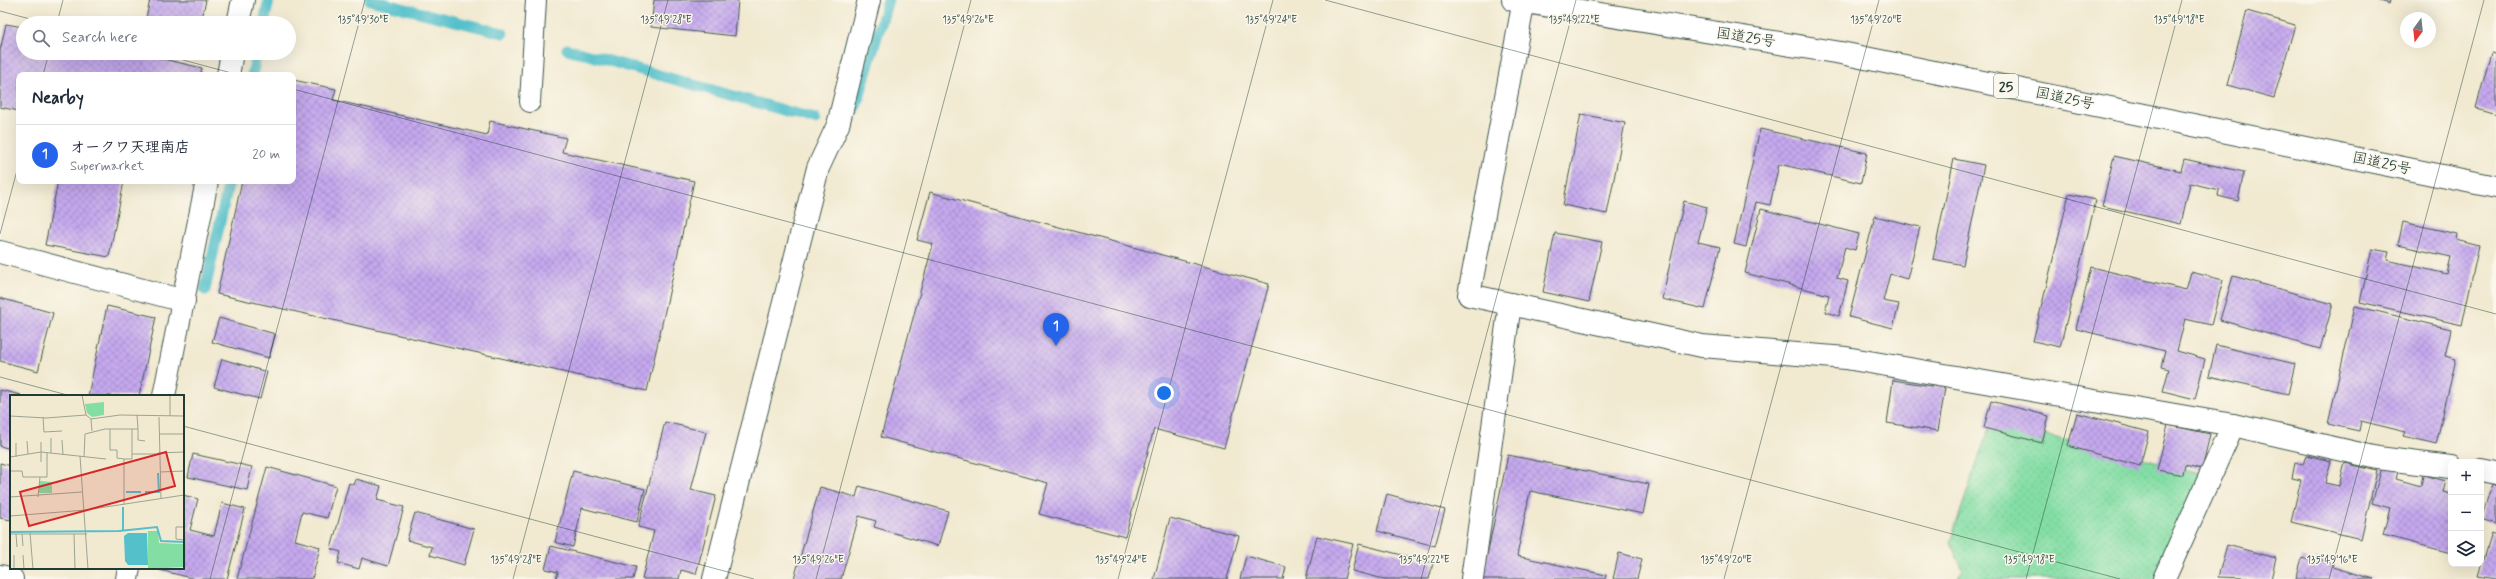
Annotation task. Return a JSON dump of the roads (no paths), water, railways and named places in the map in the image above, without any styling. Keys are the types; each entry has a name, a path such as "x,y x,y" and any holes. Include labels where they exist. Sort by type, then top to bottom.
{"main road":[{"path":"240,16 243,0"},
{"path":"714,579 818,168 838,125 868,0"},
{"path":"1520,0 1469,295 1702,346 1846,358 2232,425 2378,458 2448,467"},
{"name":"国道25号","path":"1520,0 1841,53 2496,187"},
{"path":"229,72 231,60"},
{"path":"164,395 206,184"},
{"path":"0,252 184,301"},
{"path":"1472,579 1510,304"},
{"path":"2164,579 2232,425"},
{"path":"2484,471 2496,473"},
{"path":"127,579 129,569"},
{"path":"0,576 12,579"}],"lane":[{"path":"530,102 536,0"}],"waterway":[{"path":"266,16 269,0"},
{"path":"370,0 503,33"},
{"path":"855,110 888,0"},
{"path":"567,49 815,119"},
{"path":"253,72 255,60"},
{"path":"205,290 228,184"}],"place":[{"name":"オークワ天理南店","path":"1056,346"}]}
